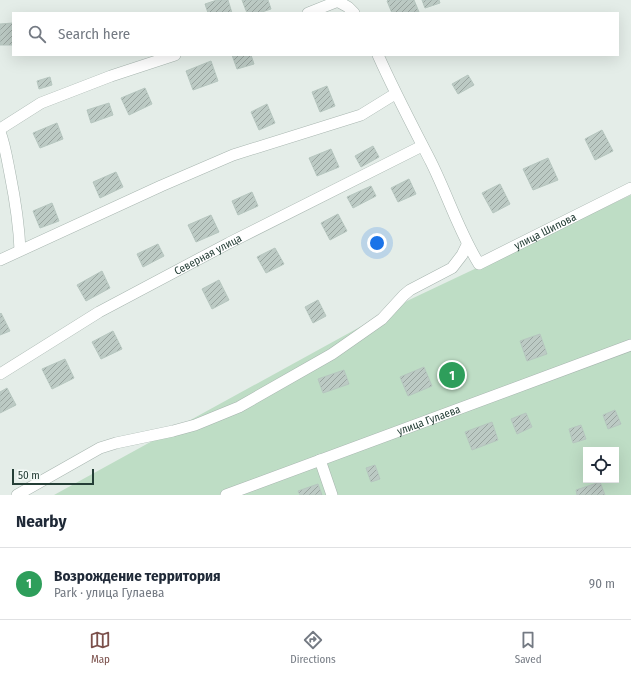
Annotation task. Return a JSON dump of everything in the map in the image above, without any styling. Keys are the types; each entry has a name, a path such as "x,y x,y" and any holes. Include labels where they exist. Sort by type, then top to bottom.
{"street":[{"path":"311,12 339,1 353,12"},
{"path":"20,250 12,186 4,142 0,130 41,103 111,76 172,56"},
{"path":"17,495 100,448 116,443 173,431 238,407 332,354 382,319 410,290 452,268 462,255 467,245 431,162 395,94 378,56"},
{"path":"0,260 161,186 233,155 361,115 395,94"},
{"name":"Северная улица","path":"0,374 99,312 229,243 422,146"},
{"name":"улица Шипова","path":"467,245 479,264 631,188"},
{"name":"улица Гулаева","path":"226,495 631,344"},
{"path":"320,460 332,495"}],"green space":[{"path":"631,195 631,495 54,495 409,300"}],"building":[{"path":"217,0 228,0 232,12 208,12 205,4"},
{"path":"242,0 268,0 271,9 262,12 247,12"},
{"path":"414,0 419,12 392,12 387,1"},
{"path":"422,0 439,0 440,3 425,8"},
{"path":"12,23 12,45 0,45 0,24"},
{"path":"232,56 251,56 254,64 237,69"},
{"path":"211,61 218,81 193,90 186,71"},
{"path":"468,75 474,85 458,94 452,84"},
{"path":"50,77 52,85 39,89 37,81"},
{"path":"327,86 335,106 320,112 312,92"},
{"path":"145,88 152,104 129,115 121,98"},
{"path":"109,103 113,115 91,123 87,110"},
{"path":"267,104 275,123 259,130 251,112"},
{"path":"57,123 63,139 40,148 33,133"},
{"path":"602,130 613,151 595,160 585,139"},
{"path":"373,146 379,157 361,167 355,156"},
{"path":"331,149 339,167 317,176 309,158"},
{"path":"548,158 558,180 533,190 523,169"},
{"path":"116,172 123,187 100,198 93,182"},
{"path":"409,179 416,194 398,202 391,188"},
{"path":"500,184 510,204 493,213 482,193"},
{"path":"371,186 376,196 353,208 347,197"},
{"path":"252,192 258,206 238,215 232,201"},
{"path":"52,203 59,221 40,228 33,211"},
{"path":"338,214 347,231 330,240 321,223"},
{"path":"211,215 219,232 196,242 188,225"},
{"path":"158,244 164,256 143,267 137,254"},
{"path":"275,248 284,264 266,273 257,257"},
{"path":"102,271 110,288 86,301 77,285"},
{"path":"219,280 229,300 212,309 202,289"},
{"path":"318,300 326,316 313,323 305,307"},
{"path":"1,313 10,331 0,335 0,314"},
{"path":"113,331 122,349 101,359 92,342"},
{"path":"540,334 547,354 527,361 520,341"},
{"path":"65,359 74,378 52,389 42,369"},
{"path":"424,367 432,386 408,396 400,377"},
{"path":"344,370 349,384 323,393 318,379"},
{"path":"7,388 16,405 0,413 0,392"},
{"path":"615,410 621,424 608,429 603,415"},
{"path":"526,413 532,427 517,434 511,419"},
{"path":"492,422 498,440 472,450 465,432"},
{"path":"581,425 586,439 573,443 569,429"},
{"path":"375,465 380,479 371,482 366,468"},
{"path":"600,483 605,495 577,495 576,490"},
{"path":"318,484 322,495 300,495 298,491"}],"place":[{"name":"Возрождение территория","path":"452,375"}]}
